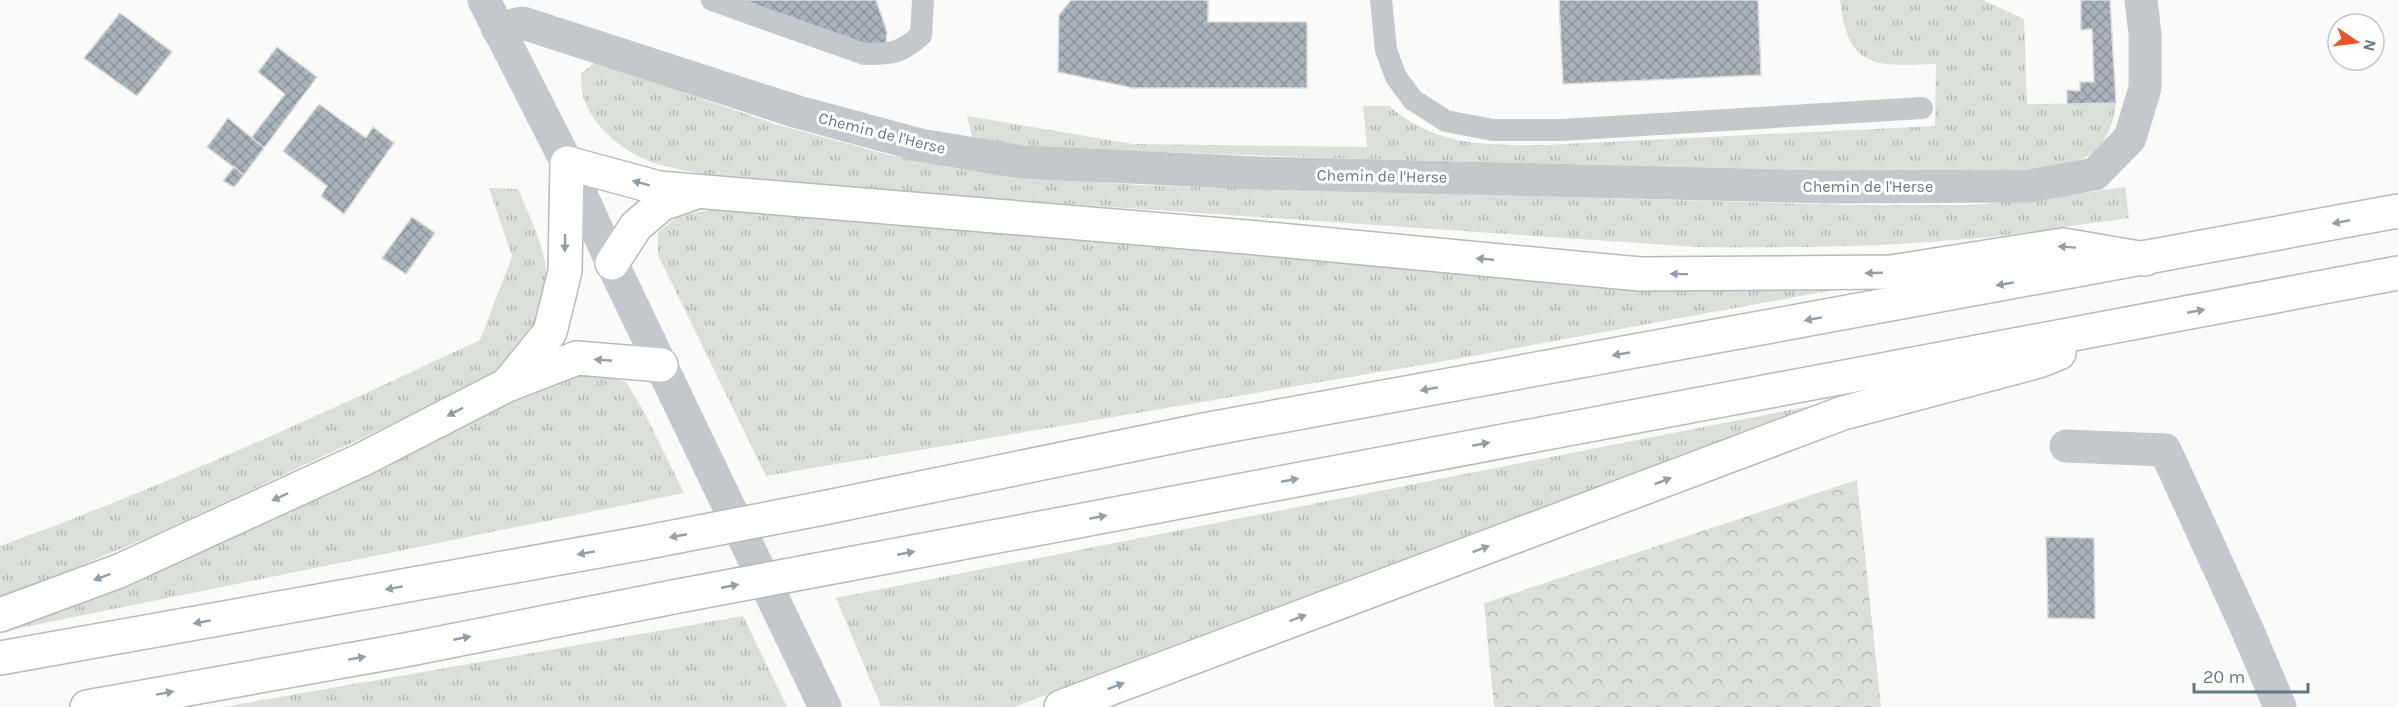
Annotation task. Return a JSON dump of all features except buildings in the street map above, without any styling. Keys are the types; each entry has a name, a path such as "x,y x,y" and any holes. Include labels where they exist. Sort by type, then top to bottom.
{"main road":[{"path":"507,385 550,332 565,271 567,163 659,188 1235,236 1640,274 1891,273 2062,245 2145,259"},
{"path":"612,263 636,226 662,204 698,192"},
{"path":"0,658 643,543 1204,430 2398,211"},
{"path":"87,707 393,652 673,597 2398,273"},
{"path":"1061,707 1843,413 2039,362 2139,322"},
{"path":"0,615 119,571 361,460 507,385 577,358 661,365"}],"street":[{"name":"Chemin de l'Herse","path":"490,14 798,112 920,145 1023,162 1258,173 1828,187 2029,186 2095,174 2130,138 2145,88 2145,34 2141,0"},
{"path":"490,14 567,163 612,263 825,707"},
{"path":"2066,446 2164,450 2247,629 2280,707"}],"lane":[{"path":"712,0 864,54 886,54 906,48 921,35 923,0"},
{"path":"1382,0 1386,50 1396,77 1413,100 1446,120 1493,130 1561,130 1922,108"}],"green space":[{"path":"1840,0 1983,0 2024,19 2027,104 2116,103 2112,123 2106,137 2093,153 2061,166 2023,172 1972,174 1366,159 1040,148 973,140 967,116 1133,144 1367,147 1363,106 1389,106 1425,129 1444,136 1462,141 1502,145 1545,145 1935,126 1936,64 1896,65 1868,59 1858,52 1850,40"},
{"path":"596,62 778,125 889,155 1007,175 1140,185 1847,205 1971,205 2044,199 2125,187 2129,218 2006,235 1916,243 1806,247 1697,247 979,198 698,173 645,160 610,137 592,116 582,90 581,73"},
{"path":"489,188 518,189 540,244 546,278 545,293 536,322 520,348 498,369 467,389 159,533 0,599 0,546 182,474 480,340 512,257"},
{"path":"714,209 1861,285 1456,359 766,476 658,255 658,232 679,216"},
{"path":"593,372 626,382 642,408 684,493 0,632 0,628 559,378"},
{"path":"1815,405 1014,707 881,706 836,598"},
{"path":"1857,480 1881,707 1494,707 1484,603"},
{"path":"743,616 787,707 223,707"}]}
